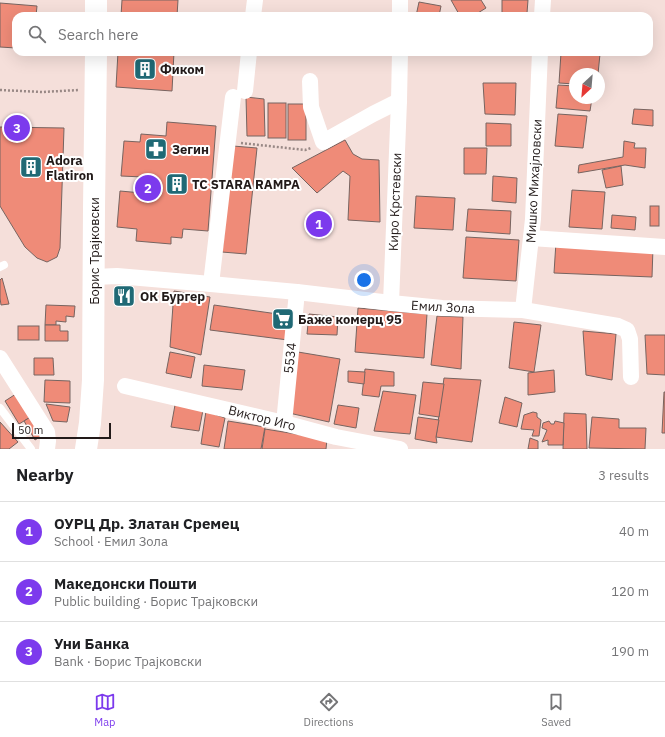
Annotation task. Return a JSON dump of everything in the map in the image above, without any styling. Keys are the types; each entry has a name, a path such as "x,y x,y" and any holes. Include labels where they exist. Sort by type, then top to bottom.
{"street":[{"path":"96,0 96,12"},
{"path":"254,12 255,0"},
{"path":"400,0 400,12"},
{"path":"542,12 543,0"},
{"name":"Борис Трајковски","path":"86,449 90,423 93,380 96,56"},
{"path":"211,284 227,142 248,56"},
{"name":"Киро Крстевски","path":"391,303 400,56"},
{"name":"Мишко Михајловски","path":"523,310 533,219 540,56"},
{"path":"310,81 311,107 323,142 399,101"},
{"path":"531,238 665,247"},
{"name":"Емил Зола","path":"94,277 117,276 211,284 442,308 523,310 618,326 627,330 630,339 631,377"},
{"name":"5534","path":"284,423 297,292"},
{"path":"0,358 47,432 47,449"},
{"name":"Виктор Иго","path":"125,386 284,423 336,443 370,444 400,449"}],"lane":[{"path":"0,408 31,449"}],"path":[{"path":"0,90 42,92 95,90"},
{"path":"227,142 305,150 323,142"}],"building":[{"path":"122,0 178,0 177,12 121,12"},
{"path":"451,0 481,0 486,8 480,12 458,12"},
{"path":"502,0 528,0 527,12 502,12"},
{"path":"419,2 441,6 440,12 417,12"},
{"path":"0,3 37,6 36,12 12,12 12,48 0,47"},
{"name":"Фиком","path":"118,56 174,56 172,91 116,87"},
{"path":"561,56 600,56 599,68 569,68 569,84 559,83"},
{"path":"483,83 516,83 515,115 485,114"},
{"path":"558,85 569,86 569,104 591,104 590,111 556,108"},
{"path":"246,97 264,99 265,136 247,136"},
{"path":"268,103 286,103 286,138 268,138"},
{"path":"288,104 306,104 306,140 288,140"},
{"path":"634,109 653,110 653,126 632,124"},
{"path":"558,114 587,116 583,148 555,146"},
{"name":"TC STARA RAMPA","path":"167,122 216,126 208,231 183,229 182,238 171,237 171,244 136,241 137,229 117,227 120,191 142,193 143,177 121,176 124,141 140,142 141,134 166,136"},
{"path":"486,123 511,124 511,146 486,146"},
{"name":"Adora Flatiron","path":"0,127 64,128 60,248 57,257 47,262 37,258 25,247 0,206"},
{"path":"345,140 353,154 362,159 379,160 380,222 348,220 350,176 343,171 317,193 292,168"},
{"path":"624,141 635,143 634,148 646,148 645,168 625,165 578,173 579,165 623,157"},
{"path":"233,146 257,148 246,254 222,252"},
{"path":"464,148 487,148 486,174 464,174"},
{"path":"621,166 623,185 606,188 602,170"},
{"path":"493,176 517,178 516,203 492,201"},
{"path":"572,190 605,192 602,229 569,227"},
{"path":"416,196 455,198 453,230 414,228"},
{"path":"650,206 659,206 659,226 650,226"},
{"path":"468,209 511,211 510,234 466,231"},
{"path":"612,215 636,217 635,230 611,228"},
{"path":"466,237 519,240 516,281 463,278"},
{"path":"556,242 653,248 652,277 554,273"},
{"path":"2,278 9,304 1,305 0,280"},
{"path":"174,291 210,297 201,355 170,347"},
{"path":"46,305 75,306 74,317 66,316 66,322 56,321 56,325 45,325"},
{"path":"214,305 292,316 288,340 210,330"},
{"path":"358,308 427,314 424,358 355,352"},
{"path":"309,314 338,317 337,335 307,334"},
{"path":"437,316 463,317 461,369 431,365"},
{"path":"514,322 541,325 534,372 509,368"},
{"path":"45,325 60,325 60,331 68,331 68,341 45,341"},
{"path":"18,326 39,326 39,340 18,340"},
{"path":"583,331 616,334 612,380 586,375"},
{"path":"645,335 665,335 665,375 647,374"},
{"path":"170,352 195,357 191,378 166,373"},
{"path":"298,352 340,359 329,422 289,413"},
{"path":"34,358 53,358 54,375 34,375"},
{"path":"204,365 245,370 242,390 202,386"},
{"path":"365,369 394,372 394,386 381,386 379,397 362,395"},
{"path":"554,370 555,392 528,395 528,373"},
{"path":"348,371 365,372 364,384 348,382"},
{"path":"444,378 481,380 472,442 436,437"},
{"path":"45,380 70,381 70,403 44,402"},
{"path":"423,382 444,384 439,417 419,414"},
{"path":"383,391 416,395 410,434 374,431"},
{"path":"19,392 32,416 19,424 5,401"},
{"path":"664,392 665,433 662,433"},
{"path":"505,397 522,403 517,427 499,423"},
{"path":"46,404 70,407 67,422 53,421"},
{"path":"175,405 203,410 199,431 171,427"},
{"path":"338,405 359,408 356,428 334,424"},
{"path":"206,411 225,418 219,447 201,444"},
{"path":"533,412 537,413 537,417 541,420 539,436 532,436 534,430 521,429 524,415"},
{"path":"564,413 586,414 587,449 563,449"},
{"path":"32,416 43,435 35,440 24,421"},
{"path":"418,417 439,420 436,437 437,443 415,439"},
{"path":"592,417 619,419 619,428 646,428 645,449 589,448"},
{"path":"228,421 265,427 261,449 224,449"},
{"path":"549,421 551,424 554,424 555,421 564,423 563,445 548,445 548,440 542,442 547,430 542,428 543,423"},
{"path":"0,422 18,442 9,449 0,449"},
{"path":"265,429 327,439 326,449 262,449"},
{"path":"530,438 538,441 538,449 528,449"}],"place":[{"name":"Фиком","path":"145,69"},
{"name":"Уни Банка","path":"17,128"},
{"name":"Зегин","path":"156,149"},
{"name":"Adora Flatiron","path":"31,167"},
{"name":"TC STARA RAMPA","path":"177,184"},
{"name":"Македонски Пошти","path":"148,188"},
{"name":"ОУРЦ Др. Златан Сремец","path":"319,224"},
{"name":"ОК Бургер","path":"124,296"},
{"name":"Баже комерц 95","path":"283,319"}]}
